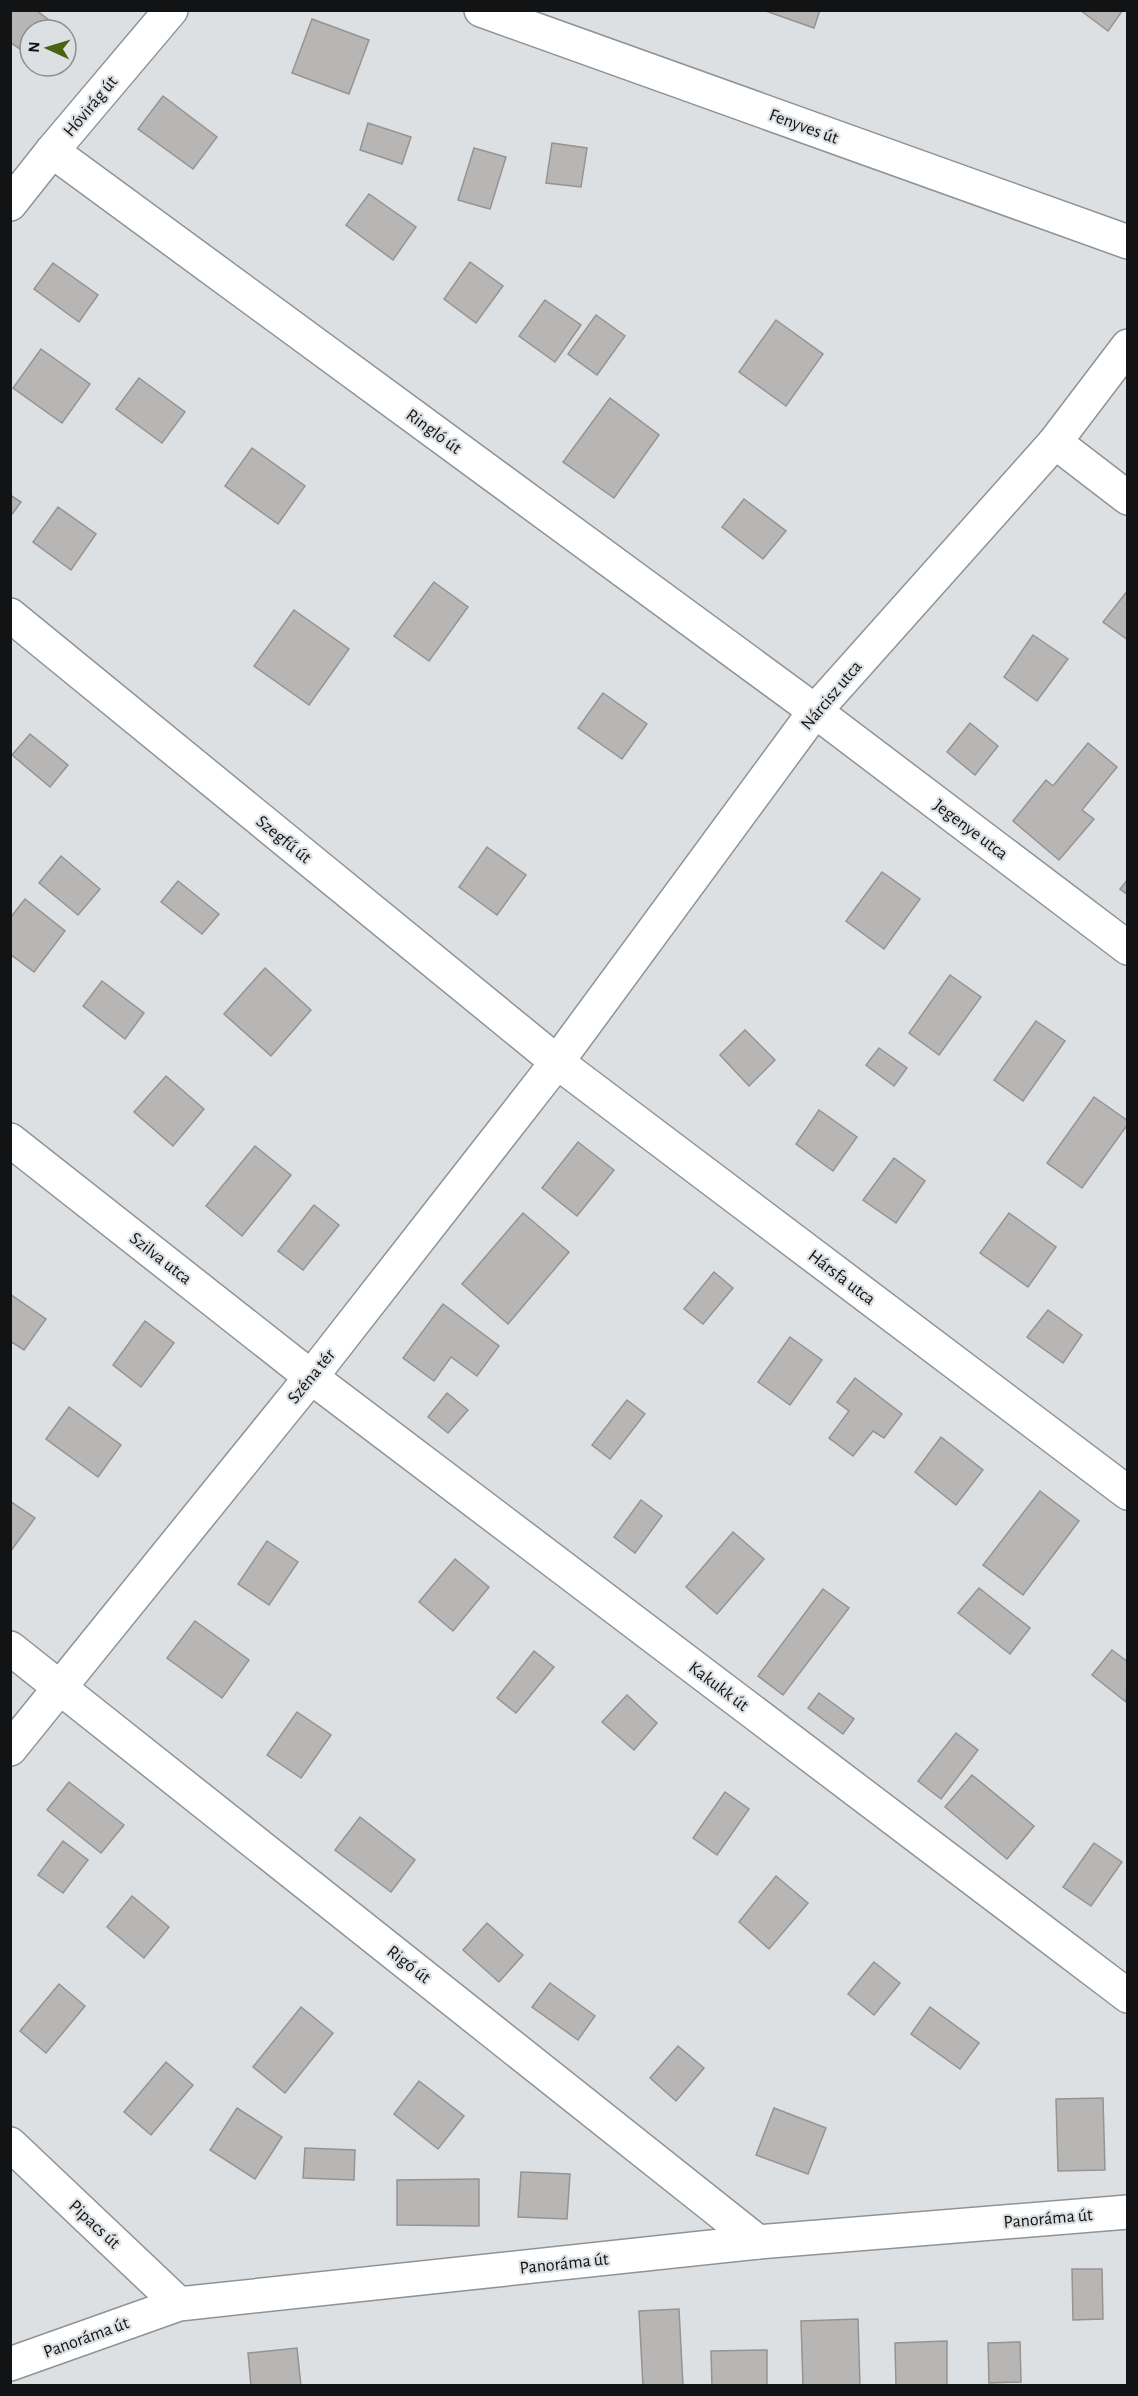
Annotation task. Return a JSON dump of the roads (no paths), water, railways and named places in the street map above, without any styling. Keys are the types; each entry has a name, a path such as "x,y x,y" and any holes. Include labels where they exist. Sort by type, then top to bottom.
{"street":[{"name":"Hóvirág út","path":"10,204 171,10"},
{"name":"Fenyves út","path":"482,10 1128,242"},
{"name":"Ringló út","path":"52,151 815,711"},
{"name":"Nárcisz utca","path":"557,1062 815,711 1055,441 1128,346"},
{"path":"1055,441 1128,498"},
{"name":"Szegfű út","path":"10,615 557,1062"},
{"name":"Jegenye utca","path":"815,711 1128,948"},
{"name":"Széna tér","path":"60,1687 311,1377 557,1062"},
{"name":"Hársfa utca","path":"557,1062 1128,1493"},
{"name":"Szilva utca","path":"10,1140 311,1377"},
{"name":"Kakukk út","path":"311,1377 1128,1996"},
{"name":"Rigó út","path":"10,1648 758,2242"},
{"path":"10,1749 60,1687"},
{"name":"Pipacs út","path":"10,2144 179,2304"},
{"name":"Panoráma út","path":"10,2364 179,2304 758,2242 1128,2212"}]}
